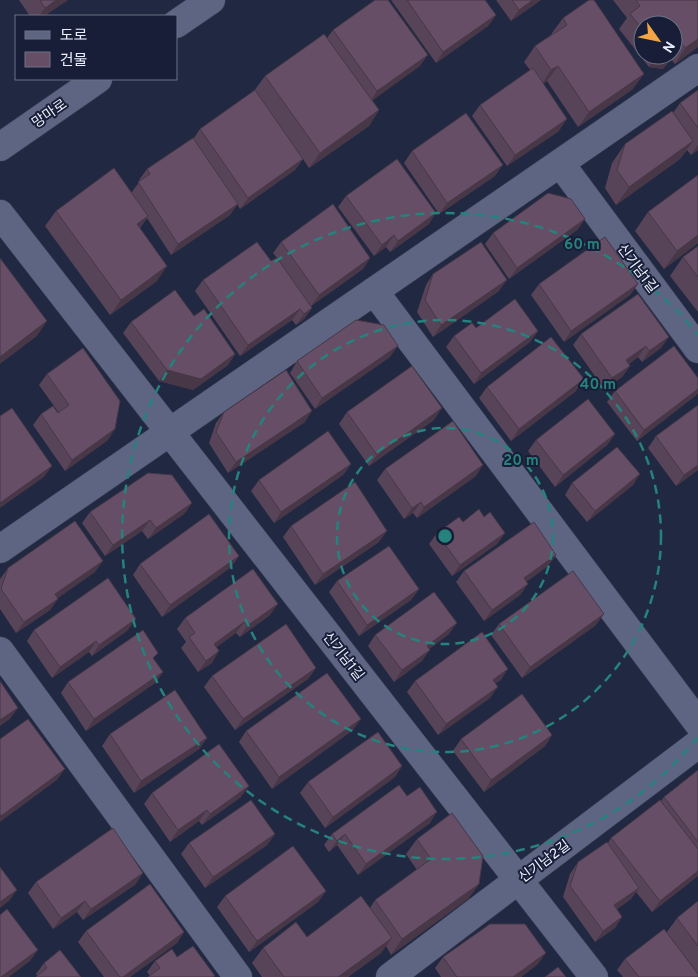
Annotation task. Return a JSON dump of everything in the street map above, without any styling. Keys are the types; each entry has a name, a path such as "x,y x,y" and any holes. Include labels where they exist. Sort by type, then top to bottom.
{"street":[{"path":"178,23 211,0"},
{"path":"0,549 698,68"},
{"name":"망마로","path":"0,147 97,80"},
{"name":"신기남1길","path":"560,163 698,349"},
{"name":"신기남1길","path":"0,214 594,977"},
{"path":"374,291 698,722"},
{"path":"0,652 238,977"},
{"name":"신기남2길","path":"390,977 698,744"}],"building":[{"path":"40,0 56,0 45,8"},
{"path":"375,0 388,0 428,55 377,91 333,30"},
{"path":"407,0 485,0 496,15 443,52"},
{"path":"512,0 533,0 519,10"},
{"path":"589,0 594,0 633,58 633,65 638,65 644,74 589,112 558,66 551,70 535,46 567,25 563,18"},
{"path":"636,0 698,0 698,39 685,48 683,45 683,15 633,15 633,18 630,14 640,6"},
{"path":"324,34 379,110 320,153 265,76"},
{"path":"533,68 567,119 515,155 480,105"},
{"path":"255,90 303,159 248,198 200,129"},
{"path":"698,90 698,128 680,103"},
{"path":"672,111 693,141 629,187 617,170 625,144"},
{"path":"466,113 503,165 447,203 412,151"},
{"path":"193,138 238,204 178,244 138,182 150,174 147,169"},
{"path":"397,159 436,213 398,241 394,235 382,245 346,196"},
{"path":"114,168 148,216 137,224 167,266 121,300 56,211"},
{"path":"698,175 698,235 677,251 648,212"},
{"path":"548,193 571,199 585,219 517,268 493,233"},
{"path":"333,204 370,258 319,295 281,242"},
{"path":"605,237 638,284 571,331 539,284"},
{"path":"257,242 271,261 277,258 312,308 304,314 300,309 248,345 203,280"},
{"path":"481,242 507,280 441,325 425,300 433,274"},
{"path":"698,246 698,277 683,257"},
{"path":"0,258 47,321 0,357"},
{"path":"175,290 194,316 204,309 235,354 201,379 167,370 131,322"},
{"path":"638,294 669,337 649,351 646,346 626,360 630,366 612,378 581,334"},
{"path":"515,299 538,331 481,373 454,336 472,323 476,328"},
{"path":"356,320 384,325 398,346 322,398 297,361"},
{"path":"551,337 584,379 519,429 487,387"},
{"path":"674,346 698,378 698,389 644,430 615,391"},
{"path":"83,348 120,401 115,429 72,460 41,414 53,406 58,413 69,405 47,374"},
{"path":"412,366 442,408 377,455 347,412"},
{"path":"286,370 312,411 236,462 216,432 224,412"},
{"path":"588,399 615,434 563,475 536,440"},
{"path":"698,405 698,465 684,475 656,436"},
{"path":"12,408 52,466 0,503 0,416"},
{"path":"453,421 483,465 424,507 421,502 412,508 385,469"},
{"path":"328,431 351,464 281,512 259,480"},
{"path":"617,447 640,474 595,511 572,483"},
{"path":"148,473 172,475 192,503 156,528 150,520 113,545 90,512"},
{"path":"355,482 387,531 323,574 291,526"},
{"path":"479,509 484,517 490,512 505,533 460,565 437,533 459,517 463,522"},
{"path":"209,514 239,556 170,605 140,564"},
{"path":"75,521 103,561 55,594 58,599 24,622 1,589 8,568"},
{"path":"534,522 556,555 524,578 528,584 492,610 464,571"},
{"path":"389,546 419,589 367,625 337,581"},
{"path":"253,569 278,604 247,626 244,622 214,644 219,651 206,661 189,637 195,633 185,618"},
{"path":"573,571 604,614 530,667 499,624"},
{"path":"108,578 136,619 99,645 96,641 60,667 34,630"},
{"path":"434,592 457,623 427,646 430,650 402,670 375,635"},
{"path":"286,624 316,668 243,719 212,676"},
{"path":"143,630 158,653 153,658 163,672 94,719 68,682"},
{"path":"482,632 508,669 493,680 498,687 446,724 415,681"},
{"path":"327,673 361,719 279,777 246,731"},
{"path":"0,681 18,708 0,720"},
{"path":"175,690 207,738 141,781 110,734"},
{"path":"522,694 552,735 491,780 461,739"},
{"path":"28,719 65,769 1,816 0,739"},
{"path":"378,732 402,766 333,817 308,782"},
{"path":"219,744 249,786 210,814 207,810 178,830 152,793"},
{"path":"698,770 698,842 664,797"},
{"path":"399,785 407,796 420,787 437,812 366,864 345,834 337,841 332,834"},
{"path":"251,800 275,834 213,877 189,843"},
{"path":"660,800 698,849 698,871 660,901 611,838"},
{"path":"452,813 483,856 479,884 402,939 375,900 431,859 417,839"},
{"path":"113,828 143,873 91,909 85,901 61,918 36,882"},
{"path":"607,842 639,888 614,905 622,917 603,931 570,886 578,862"},
{"path":"293,846 326,891 257,941 225,896"},
{"path":"0,867 17,890 0,902"},
{"path":"150,884 184,932 123,977 120,977 86,931"},
{"path":"361,896 392,938 338,977 284,977 263,948 296,922 307,937"},
{"path":"698,901 698,946 677,918"},
{"path":"7,909 38,950 0,977 0,915"},
{"path":"490,924 525,924 546,953 513,977 457,977 443,957"},
{"path":"664,929 698,974 698,977 639,977 625,959"},
{"path":"193,946 215,976 148,977 160,968 155,961 172,949 177,957"},
{"path":"60,950 81,977 36,977 47,968 44,963"},
{"path":"558,967 566,977 545,977"}]}
